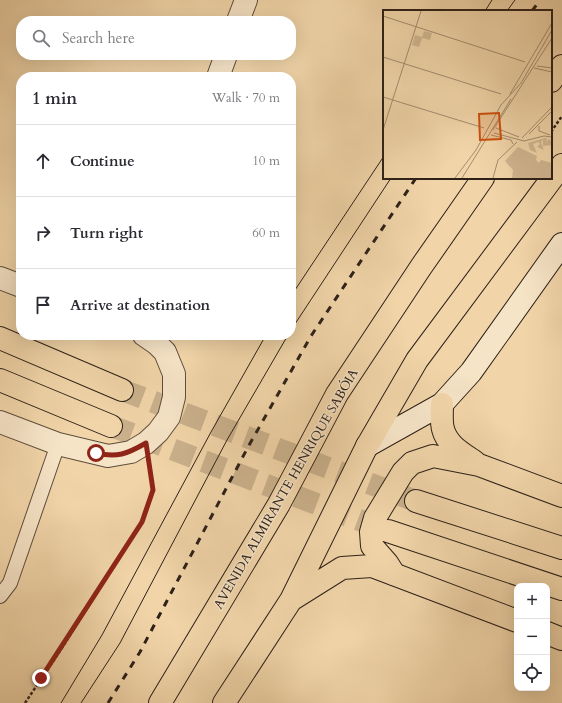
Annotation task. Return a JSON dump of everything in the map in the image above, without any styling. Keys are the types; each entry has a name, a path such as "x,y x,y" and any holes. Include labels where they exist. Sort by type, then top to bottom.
{"main road":[{"path":"552,80 562,66"},
{"path":"552,178 562,165"},
{"name":"AVENIDA ALMIRANTE HENRIQUE SABÓIA","path":"160,703 279,504 337,394 421,267 482,179"},
{"path":"224,703 291,600 367,446 417,360 552,179"},
{"path":"0,338 122,390"},
{"path":"0,380 111,426"},
{"path":"442,404 442,429 448,441 479,465"},
{"path":"394,574 387,563 372,546 371,532 375,518 403,472 412,463 433,456 479,465 562,496"},
{"path":"416,501 562,548"},
{"path":"388,531 562,589"},
{"path":"291,600 342,568 372,566 514,620"},
{"path":"550,634 562,639"}],"street":[{"path":"240,16 246,0"},
{"path":"220,72 224,60"},
{"path":"367,446 442,404 471,372 562,244"},
{"path":"0,278 16,284"},
{"path":"0,422 58,444 108,456 131,452 146,443 158,432 170,417 174,397 174,374 165,352 151,340"}],"lane":[{"path":"0,596 10,583 58,444"}],"path":[{"path":"552,131 562,116"},
{"path":"25,703 142,522 153,490 146,443"}],"tunnel":[{"path":"122,390 416,501"},
{"path":"111,426 388,531"}],"tram line":[{"path":"486,10 492,0"},
{"path":"508,10 515,0"},
{"path":"296,288 383,158"},
{"path":"296,322 390,179"},
{"path":"61,703 102,635 211,432 263,340"},
{"path":"81,703 120,643 227,440 285,340"}],"railway":[{"path":"533,10 540,0"},
{"path":"108,703 140,652 248,447 311,336 415,179"}],"route":[{"path":"41,678 58,654 142,522 153,490 146,443 131,452 108,456 96,453"}]}
